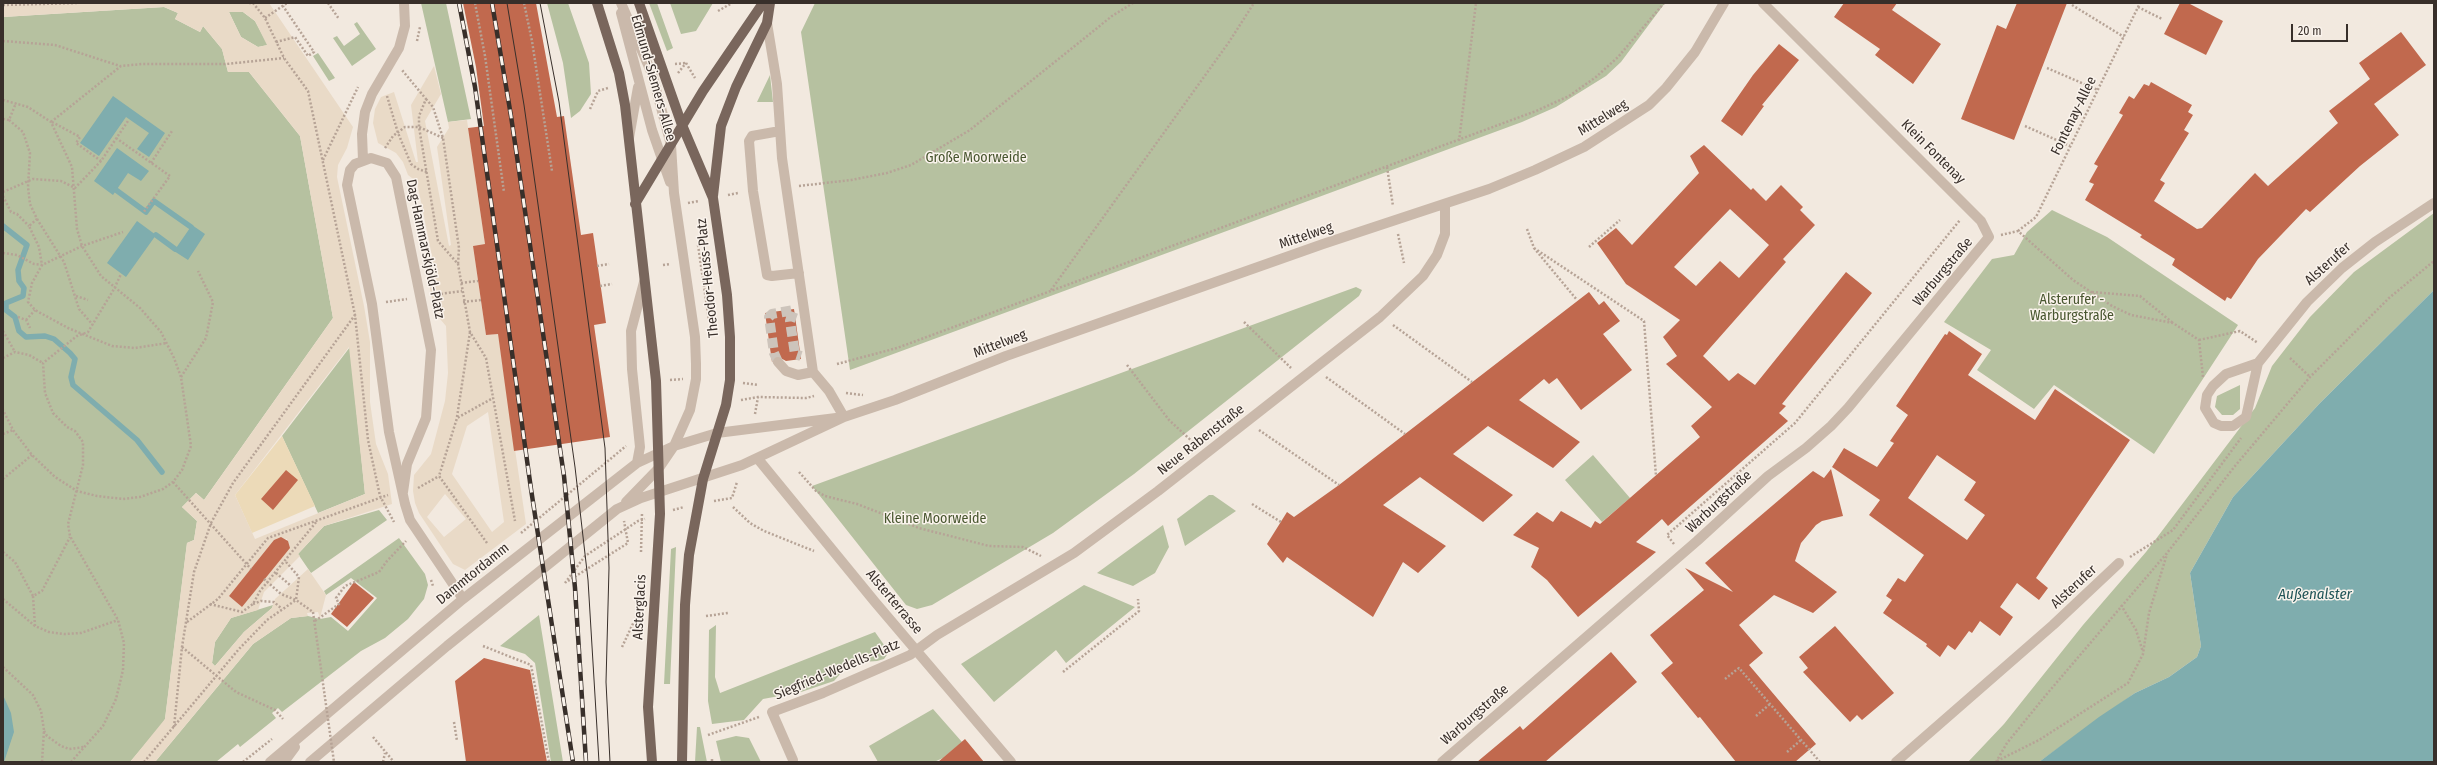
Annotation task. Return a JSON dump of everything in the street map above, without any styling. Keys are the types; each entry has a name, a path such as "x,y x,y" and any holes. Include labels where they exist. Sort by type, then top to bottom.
{"main road":[{"path":"597,3 619,73 654,362 659,453"},
{"name":"Edmund-Siemers-Allee","path":"639,3 682,125"},
{"path":"635,204 662,161 682,125 763,3"},
{"path":"713,198 721,126 736,87 767,23 770,3"},
{"name":"Theodor-Heuss-Platz","path":"682,125 713,198 728,295 730,380 726,405 702,479"},
{"name":"Alsterglacis","path":"652,762 648,707 660,492 659,453"},
{"path":"682,762 682,706 687,581 694,518 702,479"}],"street":[{"path":"380,159 363,160 362,134 365,112 372,94 400,42 404,26 404,3"},
{"name":"Edmund-Siemers-Allee","path":"618,3 662,161"},
{"name":"Edmund-Siemers-Allee","path":"621,3 638,40 656,86 671,145"},
{"name":"Mittelweg","path":"702,479 758,459 844,417 902,397 1006,356 1445,204 1535,170 1584,147 1649,105 1666,88 1691,57 1724,3"},
{"name":"Klein Fontenay","path":"1763,3 1970,209 1981,221 1989,237"},
{"path":"767,23 777,84 780,132 799,272 799,310 814,372 829,391 844,417"},
{"path":"638,40 663,68"},
{"path":"628,142 638,96 639,79"},
{"path":"780,132 752,136 749,141 753,191 767,275 772,276 799,272"},
{"name":"Theodor-Heuss-Platz","path":"671,145 674,193 695,337 696,379 690,410 674,446"},
{"name":"Dag-Hammarskjöld-Platz","path":"380,159 387,163 396,177 431,350 426,418 407,464 408,515 416,530 463,599"},
{"name":"Dag-Hammarskjöld-Platz","path":"363,160 350,170 347,185 372,304 389,432 408,491"},
{"name":"Theodor-Heuss-Platz","path":"662,161 674,193"},
{"name":"Alsterufer","path":"2246,417 2258,363 2307,302 2342,268 2375,242 2434,203"},
{"name":"Neue Rabenstraße","path":"916,651 937,635 1057,564 1207,454 1380,317 1432,266 1445,234 1445,204"},
{"name":"Warburgstraße","path":"1442,762 1682,554 1768,476 1806,448 1848,408 1989,237"},
{"path":"637,463 640,447 632,369 631,331 644,282"},
{"path":"801,356 812,360"},
{"path":"778,362 786,371 798,375 814,372"},
{"path":"2246,417 2233,426 2221,426 2210,419 2205,408 2205,402 2213,386 2226,374 2258,363"},
{"name":"Mittelweg","path":"717,433 844,417"},
{"name":"Dammtordamm","path":"270,762 463,599 637,463 674,446 717,433"},
{"path":"310,762 453,641 594,526 622,506 660,468 674,446"},
{"name":"Alsterterrasse","path":"758,459 916,651 1011,762"},
{"path":"622,506 702,479"},
{"name":"Alsterufer","path":"1896,762 2053,625 2119,563"},
{"name":"Siegfried-Wedells-Platz","path":"793,760 772,712 823,693 916,651"},
{"name":"Dammtordamm","path":"284,762 300,738"}],"path":[{"path":"3,4 79,3"},
{"path":"249,3 253,3 265,18 284,58 308,91 355,314"},
{"path":"265,18 287,3"},
{"path":"328,3 339,19"},
{"path":"475,3 485,56 504,192"},
{"path":"524,3 532,41 552,171"},
{"path":"718,11 732,3"},
{"path":"811,184 851,180 887,173 911,165 970,130 1112,16 1133,3"},
{"path":"1051,290 1228,42 1254,3"},
{"path":"1459,141 1476,3"},
{"path":"837,364 897,348 1459,141 1569,96 1618,58 1664,3"},
{"name":"Fontenay-Allee","path":"2018,231 2036,217 2140,3"},
{"path":"2072,5 2124,37"},
{"path":"276,42 295,37 308,56 314,52 283,6"},
{"path":"2138,7 2162,19"},
{"path":"416,44 421,30 420,23"},
{"path":"3,41 55,45 78,50 121,66 142,64 226,64 284,58"},
{"path":"398,76 406,63"},
{"path":"51,122 121,66"},
{"path":"2047,68 2098,90"},
{"path":"406,73 433,107 443,138 459,248 458,264 463,302 470,332 486,358 515,521"},
{"path":"390,88 386,95 398,132 411,164 418,169 427,172"},
{"path":"590,110 598,91 606,89"},
{"path":"426,99 419,116 419,127 438,241 458,264"},
{"path":"3,100 28,107 51,122 80,137 76,143 101,161"},
{"path":"9,120 16,103"},
{"path":"3,119 9,120 23,132 31,161 28,180 30,204 36,219 60,256 84,316 93,325"},
{"path":"75,188 101,161 128,121"},
{"path":"3,410 13,430 32,455 55,477 78,491 123,498 140,497 164,489 173,482 182,470 191,446 180,378 167,343 161,332 144,313 114,289 101,276 82,246 77,228 75,188 72,167 51,122"},
{"path":"2025,126 2070,146"},
{"path":"380,159 386,147 398,132 405,127 419,127 443,138"},
{"path":"151,162 172,132"},
{"path":"116,138 170,176 143,213"},
{"path":"3,192 28,180 56,180 75,188"},
{"path":"3,196 11,212 17,214 28,226 39,247 42,265 32,283 28,302 34,310 112,346 123,348 167,343"},
{"path":"1682,554 1667,535 1795,423 1970,209"},
{"path":"28,226 36,219"},
{"path":"1589,247 1620,220"},
{"path":"1528,229 1534,248 1577,300"},
{"path":"1989,237 2018,231 2062,272 2090,292 2131,315 2174,323"},
{"path":"3,253 16,255 34,264 42,265 82,246 123,232"},
{"path":"1534,248 1644,321 1656,476"},
{"path":"1996,762 2007,743 2121,605 2167,553 2235,466 2310,377 2389,298 2434,261"},
{"path":"597,266 609,264"},
{"path":"180,378 206,338 213,302 198,271"},
{"path":"43,363 68,345 77,336 85,334 93,325 121,274"},
{"path":"461,283 478,281"},
{"path":"600,286 612,284"},
{"path":"2090,292 2140,296 2174,323 2199,340 2240,331 2268,350"},
{"path":"75,296 88,300"},
{"path":"463,302 481,300"},
{"path":"174,727 182,647 194,572 211,523 233,483 355,314 361,307 372,304"},
{"path":"26,320 34,310"},
{"path":"18,317 26,320 30,328"},
{"path":"1380,317 1472,382"},
{"path":"1244,322 1301,379"},
{"path":"3,331 15,352"},
{"path":"408,491 439,476 457,418 470,332"},
{"path":"2199,340 2203,381"},
{"path":"3,358 15,352 29,356 43,363"},
{"path":"2290,358 2310,377"},
{"path":"43,363 45,393 53,413 67,427 75,431 83,442 83,465 78,491 68,524 70,536 118,620 122,631 124,656 120,685 103,726 71,762"},
{"path":"1127,365 1169,420 1207,454"},
{"path":"1317,368 1338,387 1405,434"},
{"path":"758,396 806,398 829,391"},
{"path":"457,418 493,398"},
{"path":"2119,563 2173,530 2240,440 2246,417"},
{"path":"1247,422 1339,486"},
{"path":"3,434 13,430"},
{"path":"520,534 631,441 639,437"},
{"path":"3,479 32,455"},
{"path":"799,472 816,491 825,496 857,504 919,528 989,546 1023,547 1057,564"},
{"path":"439,476 487,543"},
{"path":"173,482 251,569"},
{"path":"187,622 218,599 268,538 391,494"},
{"path":"1252,504 1281,522"},
{"path":"733,507 750,523 764,531 797,545 814,551 830,547"},
{"path":"641,559 643,519"},
{"path":"253,604 276,572 286,562 317,521"},
{"path":"34,596 42,591 70,536"},
{"path":"615,536 586,556 565,583 628,543"},
{"path":"315,621 339,604 336,598 345,586 380,572 386,561 406,541"},
{"path":"3,552 15,562 34,596 35,626"},
{"path":"1996,762 2039,740 2128,683 2143,654 2149,613 2167,553"},
{"path":"144,762 218,676 239,649 267,620 296,600 299,577 286,562"},
{"path":"276,572 290,585"},
{"path":"264,580 281,594 296,600 313,612 334,762"},
{"path":"1063,672 1139,611 1138,598"},
{"path":"3,599 35,626 49,632 64,634 81,633 118,620"},
{"path":"210,604 242,612 261,600 274,602 282,609"},
{"path":"2121,605 2136,630 2143,654"},
{"path":"622,647 639,611"},
{"path":"706,616 728,613"},
{"path":"482,646 531,665 549,762"},
{"path":"182,647 236,692 275,710 283,719"},
{"path":"3,667 33,696 41,711 44,730 42,762"},
{"path":"1725,679 1739,668 1820,762"},
{"path":"1756,716 1770,704"},
{"path":"708,735 772,712"},
{"path":"454,722 457,741"},
{"path":"44,730 47,736 60,746 69,749 85,746"},
{"path":"373,737 394,762"},
{"path":"1787,752 1801,740"},
{"path":"383,762 385,753"}],"green space":[{"path":"421,3 446,3 471,119 448,122"},
{"path":"547,3 568,3 589,63 591,94 580,111 571,118 563,63"},
{"path":"649,3 657,3 673,48 667,51"},
{"path":"670,3 713,3 696,31 681,34"},
{"name":"Große Moorweide","path":"815,3 1665,3 1621,62 1606,76 1556,107 1522,122 850,370 801,32"},
{"path":"164,7 178,13 175,19 200,32 203,26 222,49 228,72 249,72 300,136 333,318 204,500 196,493 182,507 197,521 194,540 187,543 165,719 162,725 130,762 3,762 3,17"},
{"path":"229,12 243,12 255,21 268,45 258,47 241,37"},
{"path":"357,22 376,49 352,66 333,38 337,36 344,46 360,34 354,24"},
{"path":"318,53 335,78 329,81 313,56"},
{"path":"770,75 773,102 757,102"},
{"name":"Alsterufer - Warburgstraße","path":"2052,210 2107,237 2238,325 2154,454 2054,385 2034,409 1977,370 1991,350 1944,322 1992,259 2014,255 2027,232"},
{"path":"2434,213 2434,290 2320,403 2233,497 2190,573 2201,646 2197,657 2169,677 2135,693 2039,762 1968,762 2004,724 2083,625 2146,552 2255,408 2272,366 2310,317 2354,272"},
{"name":"Kleine Moorweide","path":"1356,287 1362,290 1359,296 1134,474 1053,533 932,605 917,609 906,605 812,486"},
{"path":"350,347 365,494 318,513 282,436"},
{"path":"2240,385 2240,409 2233,415 2222,415 2215,407 2217,396"},
{"path":"1593,455 1630,498 1602,522 1565,480"},
{"path":"1209,495 1213,495 1236,511 1185,546 1177,519"},
{"path":"379,510 387,520 311,573 298,554 324,526"},
{"path":"1163,525 1169,547 1155,573 1133,586 1097,573"},
{"path":"399,538 425,574 428,585 424,599 408,619 385,638 361,651 282,712 278,708 272,713 276,718 240,747 238,744 216,762 155,762 253,644 291,618 308,616 320,619 331,617 348,631 377,598 351,578 326,595 324,591"},
{"path":"676,547 670,684 664,684 671,549"},
{"path":"1084,585 1135,607 1066,663 1056,650 994,702 961,664"},
{"path":"273,605 272,608 244,632 215,666 212,663 215,642 231,618"},
{"path":"539,615 563,762 551,762 535,663 525,654 500,646"},
{"path":"716,625 715,677 720,693 875,632 889,652 884,659 877,661 850,663 834,681 801,692 763,699 744,720 712,724 708,701 709,630"},
{"path":"933,709 962,742 943,758 934,762 878,762 869,746"},
{"path":"697,727 700,727 707,762 695,762"},
{"path":"736,736 749,738 761,762 721,762 716,741"}],"sand":[{"path":"282,436 315,506 252,533 235,495"}],"shaded area":[{"path":"3,3 269,3 353,127 347,148 338,165 337,177 370,342 370,402 376,444 388,474 392,504 324,526 298,554 300,556 264,592 258,610 231,618 215,642 212,663 215,666 244,632 272,608 275,599 308,569 326,595 320,618 318,612 307,613 308,616 291,618 253,644 155,762 130,762 165,719 187,543 194,540 197,521 182,507 196,493 204,500 333,318 300,136 249,72 228,72 222,49 203,26 200,32 175,19 178,13 164,7 3,17","holes":["229,12 243,12 255,21 267,45 258,47 241,37","349,347 365,494 255,539 235,495","278,538 287,539 289,548 242,607 229,596"]},
{"path":"434,66 441,94 425,121 449,246 451,245 437,147 449,128 448,122 467,120 485,244 473,246 486,335 498,334 526,524 465,570 453,564 419,513 415,503 413,491 414,475 431,454 445,401 448,373 446,326 435,313 428,279 435,271 417,182 408,175 403,162 396,153 378,143 373,123 375,109 381,97 394,92 416,162 418,162 411,105","holes":["488,412 504,522 492,532 452,474 467,426","445,494 466,519 444,537 427,517"]}],"water":[{"path":"113,96 165,133 149,157 137,149 149,133 126,117 99,156 80,143"},
{"path":"117,148 149,171 141,181 128,173 113,195 94,181"},
{"path":"137,221 156,235 126,277 107,263"},
{"path":"192,225 205,234 188,260 174,251"},
{"name":"Außenalster","path":"2434,290 2434,762 2039,762 2099,717 2135,693 2169,677 2197,657 2201,646 2190,573 2233,497 2320,403"},
{"path":"3,695 11,713 14,732 4,762"}],"building":[{"path":"463,3 536,3 557,117 564,116 581,235 593,233 606,323 594,325 610,437 514,451 498,334 486,335 473,246 485,244 468,128 484,126 476,67"},
{"path":"1844,3 1897,3 1892,10 1941,44 1913,84 1875,55 1880,49 1834,17"},
{"path":"2017,3 2067,3 2014,140 1961,119 1997,25 2006,29"},
{"path":"2180,3 2188,3 2223,21 2206,55 2164,34"},
{"path":"2401,32 2426,65 2374,104 2399,135 2360,166 2310,212 2306,209 2258,259 2231,299 2227,297 2225,301 2172,265 2175,259 2140,237 2142,235 2085,200 2094,184 2089,182 2098,166 2094,164 2123,115 2119,113 2129,96 2134,99 2144,84 2149,86 2151,82 2192,105 2188,112 2193,115 2184,130 2189,133 2160,180 2165,183 2154,201 2197,229 2202,228 2255,173 2268,186 2338,123 2329,111 2370,79 2359,63"},
{"path":"1779,44 1799,60 1762,105 1764,106 1742,136 1721,121 1753,75"},
{"path":"1704,145 1751,190 1753,188 1766,201 1781,185 1803,207 1800,210 1815,225 1783,259 1786,262 1703,356 1729,381 1738,373 1755,385 1846,272 1872,293 1782,404 1786,406 1779,413 1788,421 1668,526 1662,519 1636,542 1656,552 1578,617 1547,580 1531,567 1539,548 1513,535 1537,512 1553,522 1561,511 1591,528 1595,521 1600,524 1700,437 1691,426 1712,407 1666,364 1677,356 1663,337 1680,320 1626,284 1597,243 1616,228 1632,245 1699,173 1690,156","holes":["1730,209 1769,245 1739,278 1720,261 1696,286 1674,267"]},
{"path":"1589,292 1599,305 1604,301 1620,321 1603,334 1632,370 1581,410 1557,378 1549,384 1544,379 1519,400 1580,442 1553,468 1488,426 1453,454 1513,495 1483,522 1420,477 1383,505 1446,546 1418,573 1403,562 1373,617 1287,557 1283,563 1267,544 1287,512 1294,517 1339,485"},
{"path":"794,309 801,359 786,361 777,356 772,362 765,313"},
{"path":"1949,331 1982,354 1968,375 2035,420 2055,389 2130,440 2036,578 2048,588 2039,600 2017,583 2000,607 2013,617 2000,636 1980,621 1972,633 1969,631 1955,650 1948,645 1940,657 1926,646 1927,644 1883,613 1892,600 1886,596 1898,578 1905,582 1924,555 1869,515 1880,500 1832,467 1844,448 1877,467 1894,443 1890,441 1908,415 1896,406 1945,334 1947,335","holes":["1937,455 1976,482 1964,500 1985,515 1967,540 1908,498"]},
{"path":"1831,469 1843,516 1822,521 1816,525 1801,543 1795,561 1837,592 1813,613 1774,595 1739,625 1763,653 1749,665 1816,744 1795,762 1736,762 1700,717 1698,718 1661,673 1673,663 1650,635 1704,590 1685,568 1733,592 1705,563 1813,471 1824,478"},
{"path":"286,470 298,480 273,510 261,499"},
{"path":"281,537 288,541 290,548 242,607 229,596 274,540"},
{"path":"354,582 374,598 347,627 331,614"},
{"path":"1835,626 1894,693 1862,720 1857,715 1850,722 1803,672 1808,668 1799,657"},
{"path":"1611,652 1637,682 1545,762 1477,762 1520,726 1523,730"},
{"path":"484,658 530,670 547,762 466,762 455,681"},
{"path":"965,739 984,762 938,762"}],"waterway":[{"path":"116,190 146,212 154,201 191,227"},
{"path":"3,226 27,245 18,270 19,281 24,288 23,296 6,303 6,310 15,317 19,331 26,337 45,336 54,339 70,353 75,359 71,377 73,385 137,440 162,472"},
{"path":"156,235 175,249"}],"tunnel":[{"path":"778,362 774,353 769,317 772,314 794,310 790,321 795,354 801,356"}],"tram line":[{"path":"507,3 524,105 575,467 588,580 599,762"},
{"path":"540,3 559,102 605,448 609,568 606,682 610,762"}],"railway":[{"path":"459,3 475,87 531,489 573,762"},
{"path":"492,3 511,116 564,476 575,588 586,762"}]}
